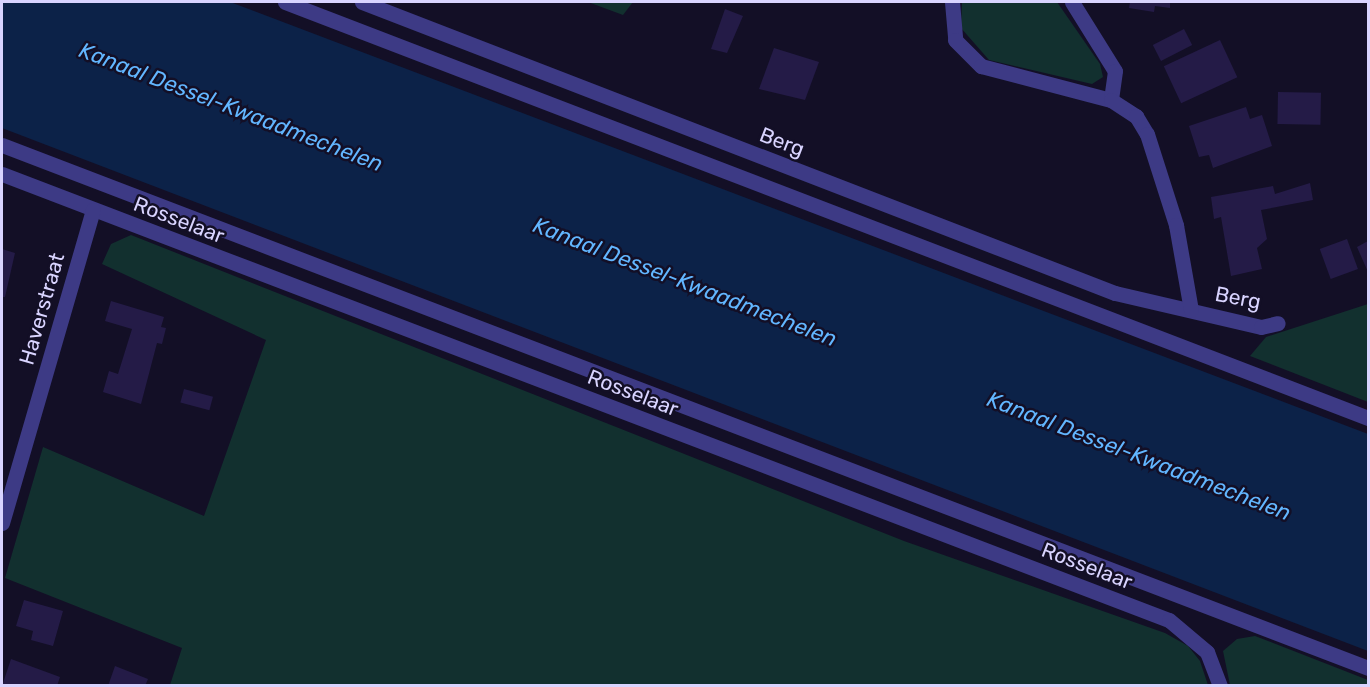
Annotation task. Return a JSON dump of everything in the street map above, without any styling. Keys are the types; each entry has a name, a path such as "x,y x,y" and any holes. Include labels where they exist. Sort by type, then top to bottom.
{"street":[{"path":"285,2 1368,418"},
{"name":"Berg","path":"362,2 1115,293 1261,327 1278,323"},
{"name":"Berg","path":"952,2 955,40 981,66 1111,100 1136,116 1147,134 1176,225 1191,310"},
{"path":"1072,2 1115,71 1111,100"},
{"path":"2,145 1368,668"},
{"name":"Rosselaar","path":"2,174 1169,620 1208,652 1220,686"},
{"name":"Haverstraat","path":"2,523 93,210"}],"green space":[{"path":"588,2 633,2 623,15"},
{"path":"962,2 1057,2 1100,64 1103,77 1092,84 989,60 961,28"},
{"path":"131,235 904,541 1165,633 1188,646 1200,661 1208,685 170,685 182,648 5,578 43,447 204,516 266,340 102,264 111,244"},
{"path":"1368,304 1368,402 1250,356 1266,337"},
{"path":"1255,636 1368,680 1368,685 1230,685 1223,651 1237,639"}],"water":[{"name":"Kanaal Dessel-Kwaadmechelen","path":"2,2 230,2 1368,434 1368,651 2,128"}],"building":[{"path":"1130,2 1170,2 1170,8 1155,6 1154,12 1129,8"},
{"path":"725,9 743,16 727,53 711,49"},
{"path":"1184,29 1192,45 1161,61 1153,45"},
{"path":"1220,40 1237,77 1181,103 1164,66"},
{"path":"774,48 819,62 805,100 759,89"},
{"path":"1278,92 1321,93 1320,125 1277,124"},
{"path":"1246,107 1250,119 1262,115 1272,146 1213,168 1209,155 1199,157 1189,126"},
{"path":"1310,183 1313,200 1261,210 1267,239 1257,248 1262,269 1231,276 1221,217 1214,219 1211,197 1273,186 1275,194"},
{"path":"1347,239 1358,269 1331,279 1320,249"},
{"path":"1368,241 1368,272 1357,247"},
{"path":"2,249 15,253 5,297 2,297"},
{"path":"111,301 164,317 161,327 166,328 162,344 157,343 141,404 103,392 109,371 118,374 132,329 105,321"},
{"path":"184,389 213,397 209,410 180,403"},
{"path":"24,600 63,611 53,646 31,640 33,631 16,626"},
{"path":"11,659 60,677 57,686 2,686"},
{"path":"115,666 148,679 145,686 108,686"}]}
